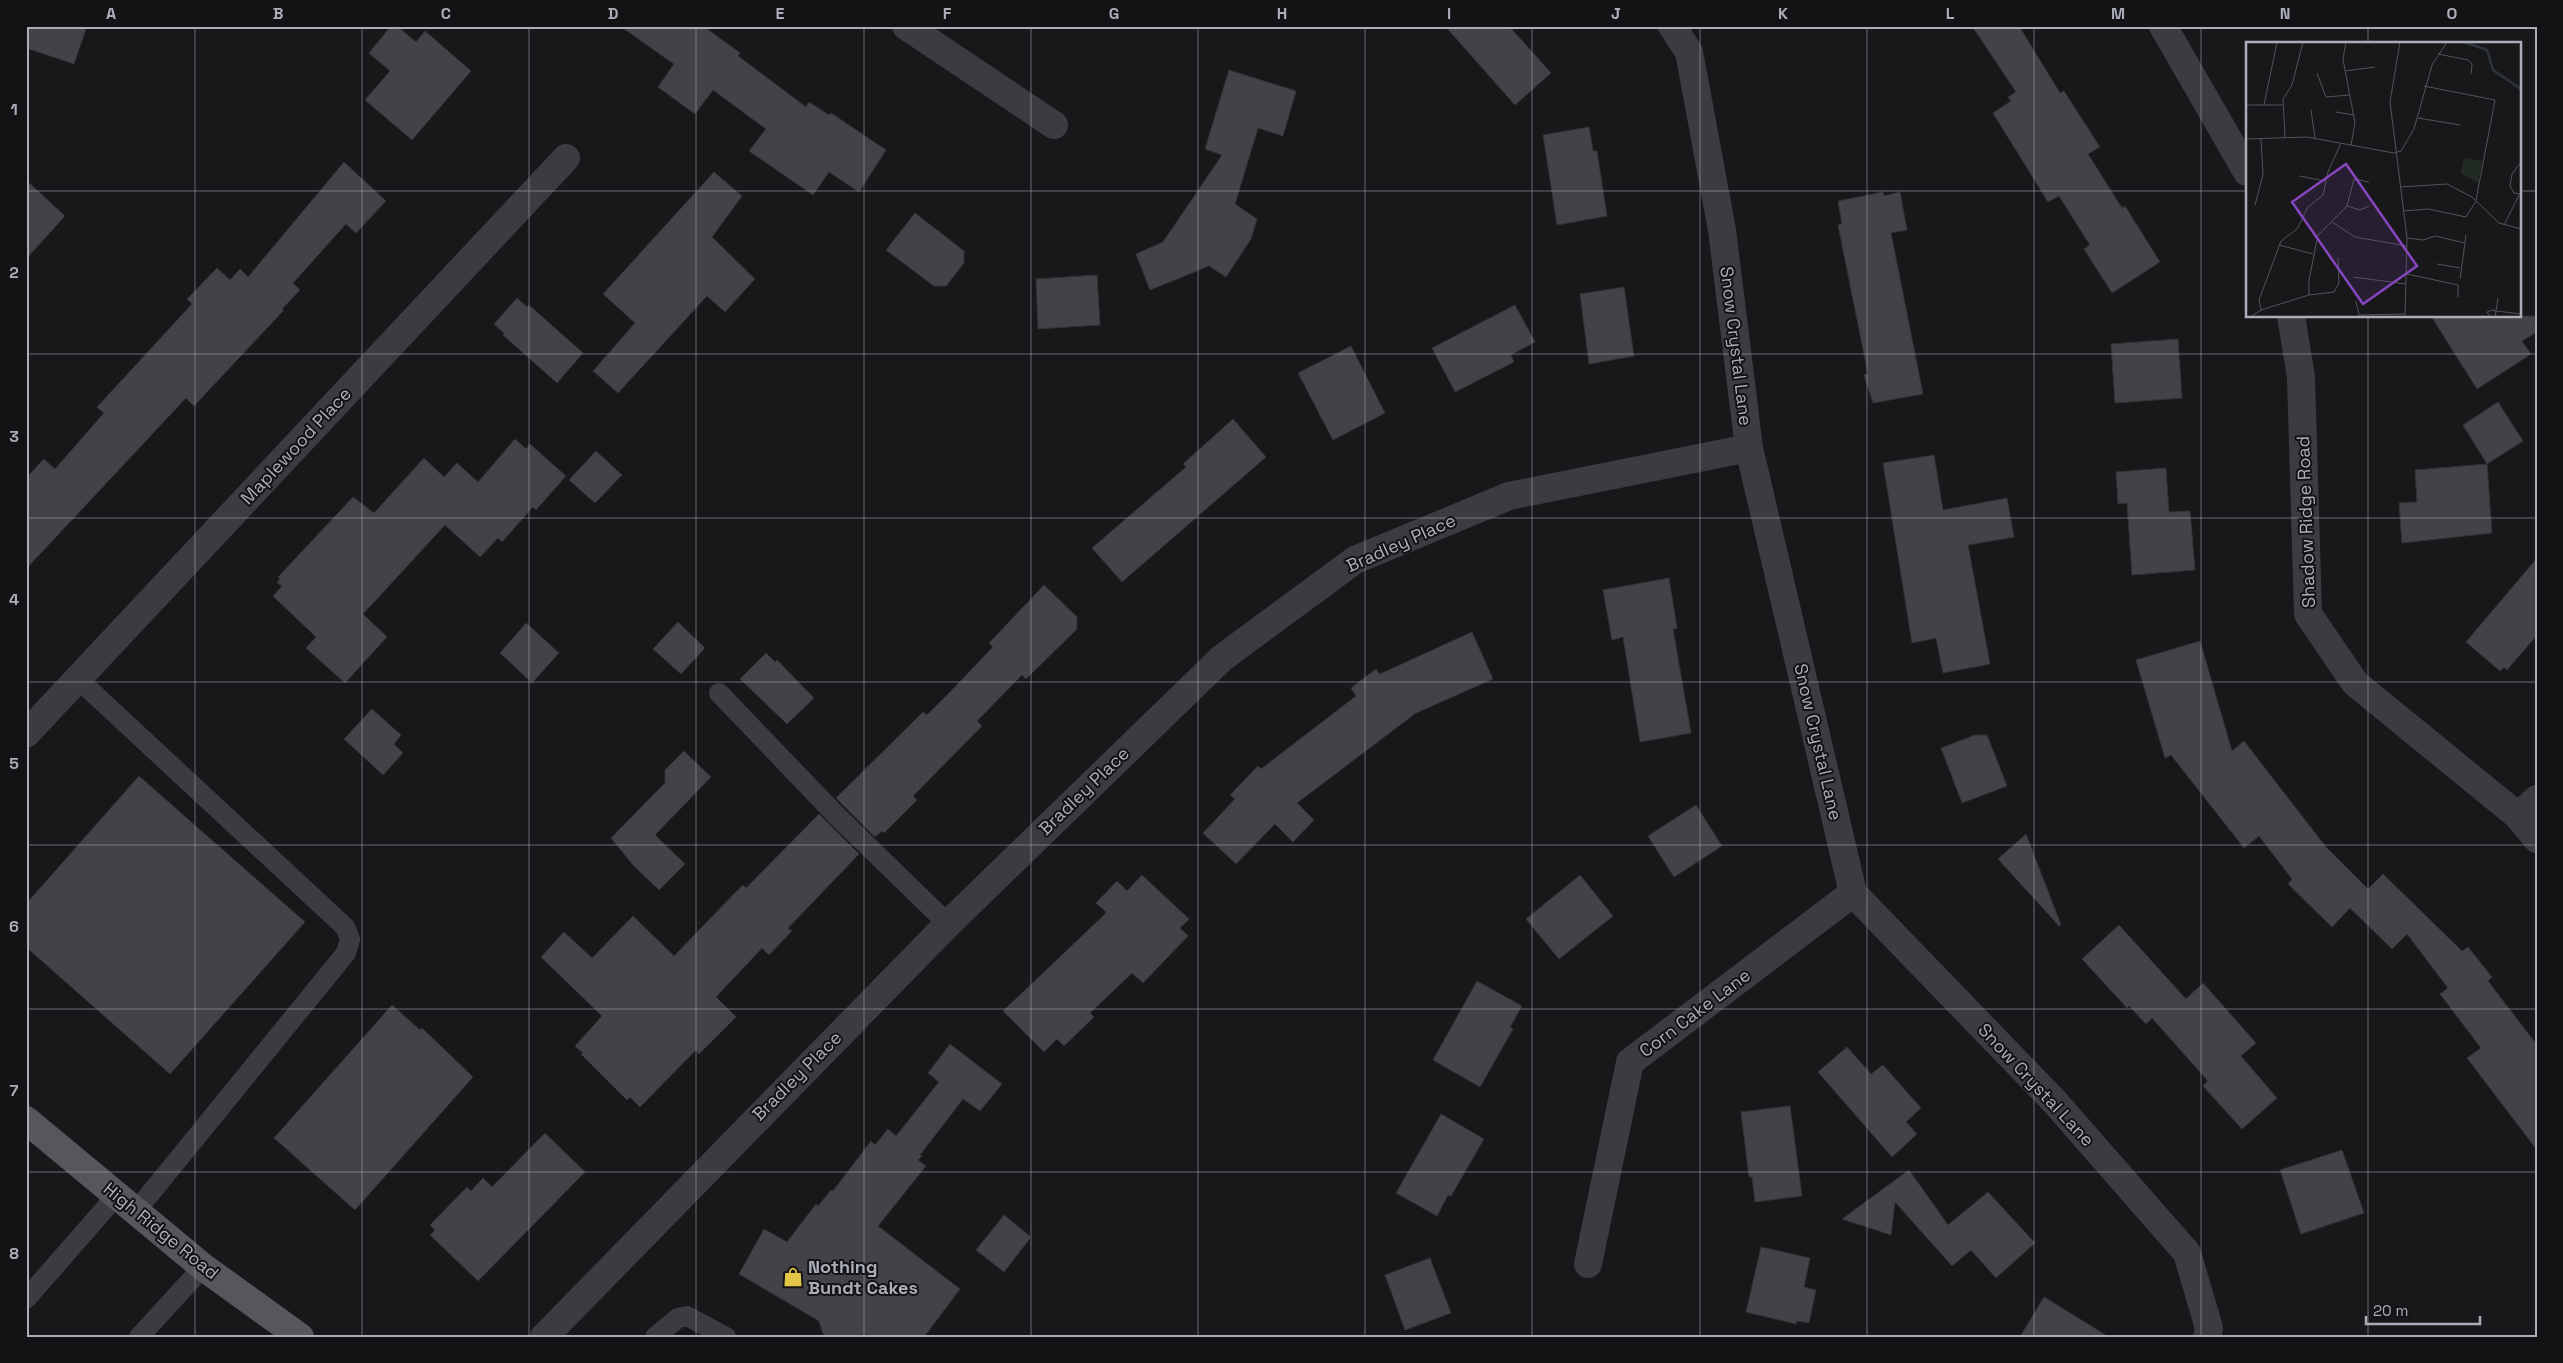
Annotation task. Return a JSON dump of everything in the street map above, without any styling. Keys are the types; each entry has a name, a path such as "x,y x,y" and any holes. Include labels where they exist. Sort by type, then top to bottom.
{"main road":[{"name":"High Ridge Road","path":"26,1120 204,1267 300,1337"}],"street":[{"path":"906,26 1054,126"},
{"name":"Snow Crystal Lane","path":"1672,26 1689,52 1722,230 1749,448 1853,893 2054,1101 2187,1253 2209,1328 2207,1337"},
{"path":"2163,26 2246,170"},
{"name":"Maplewood Place","path":"26,734 566,158"},
{"name":"Shadow Ridge Road","path":"2291,318 2301,377 2308,614 2356,684 2528,808 2537,840"},
{"name":"Bradley Place","path":"544,1337 948,924 1222,658 1355,560 1509,496 1749,448"},
{"name":"Corn Cake Lane","path":"1588,1264 1630,1062 1853,893"}],"lane":[{"path":"26,1299 126,1203 346,953 350,939 345,927 78,679"},
{"path":"719,693 836,815 948,924"},
{"path":"139,1337 204,1267"},
{"path":"655,1337 678,1318 687,1316 726,1337"}],"building":[{"path":"26,26 87,26 74,64 26,48"},
{"path":"391,26 397,26 416,42 425,31 471,71 412,140 365,100 390,71 369,53"},
{"path":"620,26 703,26 740,53 738,56 806,107 809,102 829,115 831,113 886,150 859,192 829,172 813,195 749,151 766,129 713,90 695,114 658,87 674,64"},
{"path":"1445,26 1509,26 1551,73 1515,105"},
{"path":"1972,26 2019,26 2060,93 2064,91 2100,147 2088,154 2122,208 2125,206 2160,262 2112,293 2084,249 2090,245 2059,196 2048,202 1993,113 2011,101 2008,97 2016,92"},
{"path":"1229,70 1296,91 1283,136 1258,128 1235,204 1257,219 1251,239 1226,277 1209,266 1150,290 1136,254 1163,242 1222,155 1205,149"},
{"path":"1589,127 1593,151 1597,151 1607,216 1557,225 1543,135"},
{"path":"344,162 386,201 356,233 346,224 293,283 300,290 282,309 284,310 194,406 186,398 26,569 26,478 44,459 55,469 104,413 97,407 192,304 187,299 217,268 230,280 240,269 248,277"},
{"path":"714,172 742,196 712,237 755,279 725,312 707,296 618,393 593,371 635,323 603,294"},
{"path":"26,180 65,216 26,259"},
{"path":"1883,192 1884,196 1900,192 1907,230 1891,233 1923,394 1873,403 1864,375 1868,374 1838,225 1842,224 1838,201"},
{"path":"915,213 964,251 964,263 946,286 934,286 886,250"},
{"path":"1097,275 1100,325 1038,329 1036,279"},
{"path":"1624,287 1634,356 1589,364 1580,294"},
{"path":"517,298 527,307 529,305 583,353 557,383 503,335 504,333 494,324"},
{"path":"1515,305 1535,342 1511,355 1514,362 1455,392 1432,348"},
{"path":"2520,316 2537,316 2537,332 2522,341 2531,354 2477,389 2432,318 2520,318"},
{"path":"2178,339 2182,398 2115,403 2111,344"},
{"path":"1351,346 1385,413 1333,440 1298,373"},
{"path":"2498,402 2523,441 2487,464 2463,425"},
{"path":"1233,419 1266,457 1122,582 1092,548 1186,467 1183,464"},
{"path":"515,439 526,449 530,444 566,476 536,510 533,507 502,542 498,538 480,557 445,525 363,614 387,637 345,683 306,648 316,637 273,596 282,586 277,583 280,579 278,577 353,497 374,513 424,458 444,477 457,463 478,482"},
{"path":"596,451 622,475 595,503 569,480"},
{"path":"1934,455 1943,510 2007,498 2014,537 1968,545 1990,664 1943,673 1936,638 1912,643 1883,463"},
{"path":"2487,464 2492,533 2402,543 2399,503 2417,502 2415,470"},
{"path":"2166,468 2169,512 2190,511 2195,570 2132,575 2127,503 2118,504 2116,472"},
{"path":"2537,558 2537,635 2507,670 2504,667 2500,671 2466,642"},
{"path":"1669,578 1677,628 1673,629 1691,733 1640,742 1623,637 1612,640 1603,590"},
{"path":"1044,585 1077,617 1077,629 1026,679 1022,675 977,721 982,726 913,796 917,800 884,833 882,831 875,837 836,798 923,712 927,715 949,693 993,647 989,643"},
{"path":"678,622 705,648 681,674 653,649"},
{"path":"526,623 559,653 532,683 500,653"},
{"path":"1472,632 1493,679 1416,713 1297,803 1314,820 1293,842 1275,824 1236,864 1203,833 1235,799 1230,795 1258,766 1261,769 1356,696 1351,688 1376,669 1380,674"},
{"path":"2200,641 2232,751 2244,741 2326,847 2368,889 2383,874 2462,951 2468,947 2492,977 2488,981 2537,1045 2537,1150 2467,1058 2481,1048 2440,994 2448,988 2407,934 2392,949 2350,908 2332,927 2288,884 2292,879 2259,836 2244,848 2171,755 2165,758 2136,660"},
{"path":"766,653 775,662 777,660 814,698 787,724 740,679"},
{"path":"372,709 401,735 394,744 403,753 383,775 344,739"},
{"path":"1975,735 1987,735 2007,786 1962,803 1941,748"},
{"path":"684,751 711,777 655,835 685,864 659,890 633,865 611,838 665,783 665,770"},
{"path":"139,776 305,922 170,1074 26,947 26,904"},
{"path":"1696,805 1722,846 1674,877 1648,836"},
{"path":"819,814 859,854 788,928 792,931 769,955 762,948 716,997 736,1017 699,1054 696,1050 640,1107 630,1097 627,1100 575,1046 602,1016 541,957 564,932 592,958 633,916 674,956 743,885 746,888"},
{"path":"2026,834 2061,925 2059,926 1998,859"},
{"path":"1142,875 1189,919 1180,928 1188,936 1143,983 1132,973 1090,1013 1094,1017 1064,1046 1057,1039 1044,1052 1003,1011 1104,915 1106,912 1096,903 1117,881 1127,891"},
{"path":"1580,875 1613,916 1559,959 1526,919"},
{"path":"2119,925 2186,999 2203,983 2256,1043 2241,1056 2277,1098 2242,1129 2203,1086 2208,1081 2152,1018 2146,1024 2129,1006 2127,1008 2082,959"},
{"path":"1477,981 1522,1006 1510,1027 1513,1029 1480,1087 1433,1060"},
{"path":"392,1005 420,1030 422,1028 473,1077 355,1210 274,1138"},
{"path":"950,1044 1002,1084 980,1111 963,1099 920,1155 922,1156 918,1160 926,1166 878,1226 960,1289 924,1337 824,1337 819,1321 739,1274 764,1229 787,1242 816,1204 818,1206 831,1190 833,1191 871,1141 875,1145 888,1129 896,1136 939,1082 928,1073"},
{"path":"1847,1047 1871,1074 1883,1065 1921,1108 1906,1122 1917,1134 1892,1157 1818,1072"},
{"path":"1790,1106 1802,1196 1755,1202 1752,1177 1749,1177 1741,1112"},
{"path":"1441,1114 1484,1139 1451,1196 1448,1195 1437,1216 1396,1193"},
{"path":"545,1133 585,1172 478,1281 430,1235 435,1230 430,1225 467,1187 471,1191 483,1178 492,1187"},
{"path":"2342,1150 2364,1213 2301,1234 2280,1170"},
{"path":"1909,1170 1948,1225 1988,1192 2035,1243 1996,1278 1971,1250 1952,1266 1895,1202 1891,1235 1842,1219"},
{"path":"1004,1215 1031,1237 1004,1272 976,1250"},
{"path":"1761,1247 1810,1258 1804,1287 1816,1290 1809,1323 1797,1321 1796,1324 1746,1312"},
{"path":"1430,1258 1451,1313 1405,1330 1385,1275"},
{"path":"2044,1297 2109,1337 2020,1337"}],"place":[{"name":"Nothing Bundt Cakes","path":"793,1277"}]}
